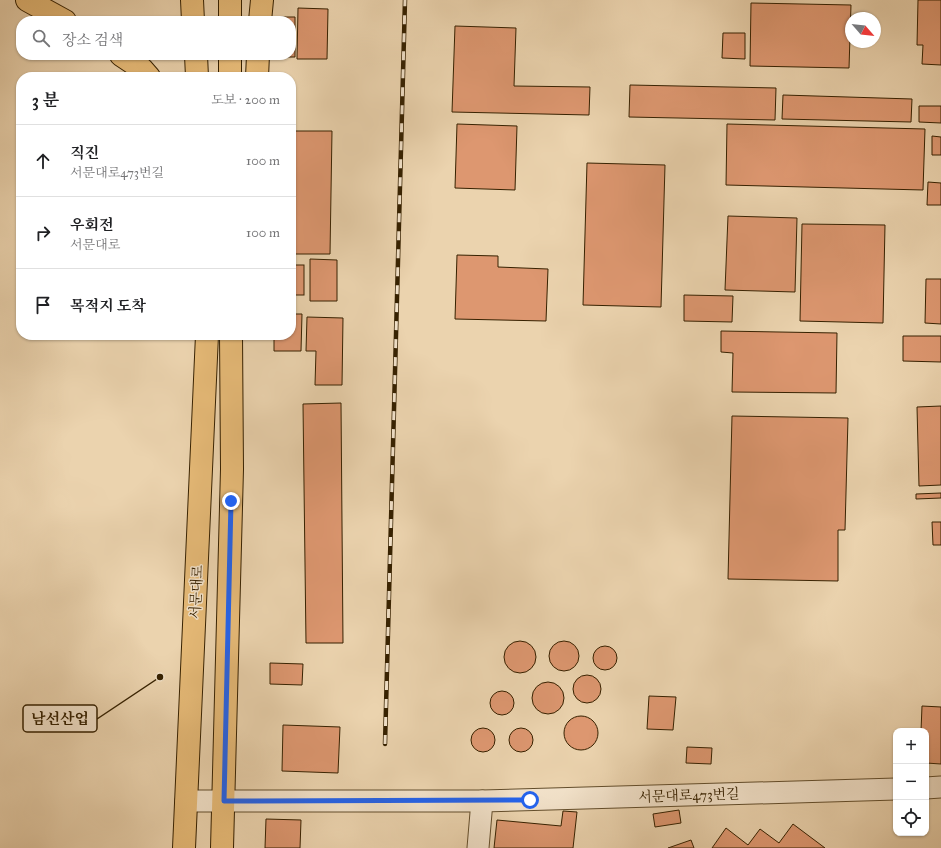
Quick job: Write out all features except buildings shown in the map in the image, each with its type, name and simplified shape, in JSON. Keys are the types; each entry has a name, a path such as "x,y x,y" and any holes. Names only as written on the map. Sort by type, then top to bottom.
{"main road":[{"path":"27,0 56,16"},
{"path":"192,0 194,16"},
{"path":"230,0 230,16"},
{"path":"260,16 262,0"},
{"path":"128,60 145,72"},
{"path":"196,60 197,72"},
{"path":"230,60 230,72"},
{"path":"257,72 258,60"},
{"name":"서문대로","path":"184,848 207,340"},
{"path":"222,848 232,469 231,340"},
{"path":"232,469 241,340"}],"street":[{"path":"929,788 941,787"},
{"name":"서문대로473번길","path":"186,801 482,801 893,789"},
{"path":"478,848 482,801"}],"railway":[{"path":"385,744 405,0"}],"place":[{"name":"남선산업","path":"160,677"}],"route":[{"path":"231,501 224,801 530,800"}]}
